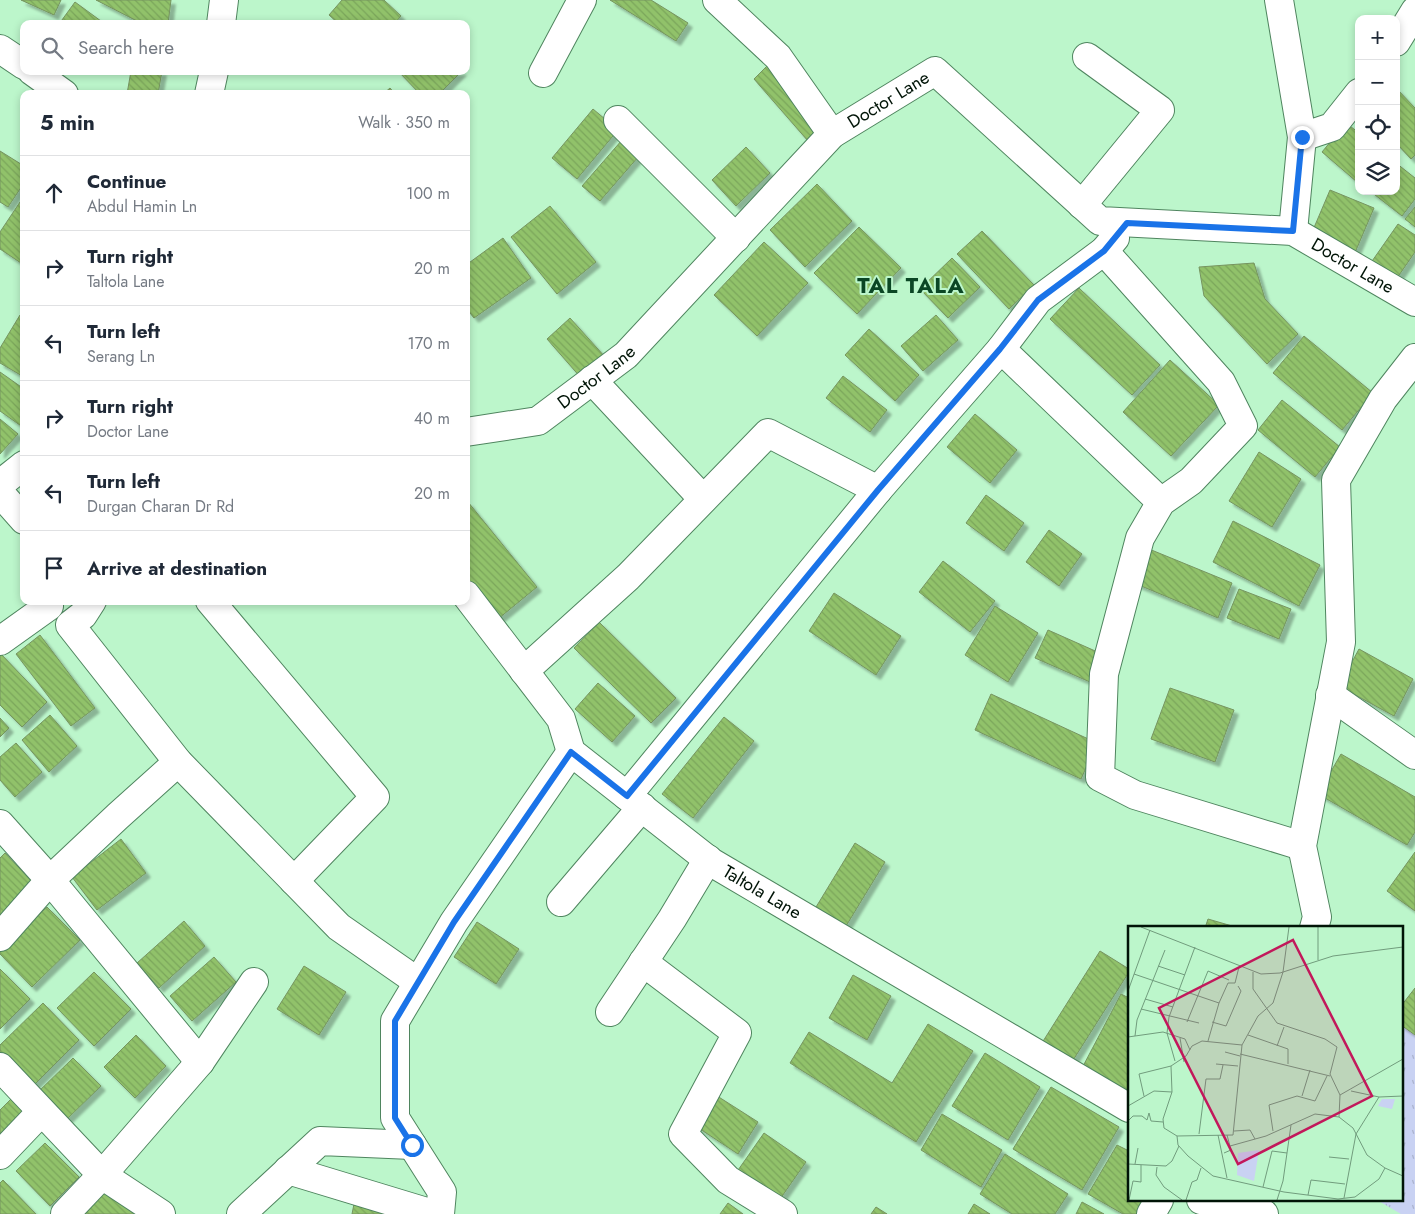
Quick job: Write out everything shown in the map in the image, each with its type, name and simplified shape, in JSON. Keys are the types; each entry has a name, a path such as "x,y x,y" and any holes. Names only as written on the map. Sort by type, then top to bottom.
{"street":[{"path":"222,20 224,0"},
{"path":"543,73 582,0"},
{"path":"717,0 778,57 832,134"},
{"path":"1279,0 1302,137 1293,231"},
{"path":"1400,35 1415,11"},
{"path":"0,49 20,62"},
{"path":"1082,205 1160,110 1087,57"},
{"name":"Doctor Lane","path":"470,431 538,420 626,355 832,134 935,71 1100,222 1293,231 1415,302"},
{"path":"38,75 58,90"},
{"path":"210,90 213,75"},
{"path":"1302,137 1332,127 1355,98"},
{"path":"618,120 736,238"},
{"path":"560,902 634,801 878,490 1000,349 1038,300 1104,251 1127,223"},
{"path":"1104,251 1221,382 1242,426 1191,481 1161,502 1140,538 1104,674 1100,777 1135,795 1302,846"},
{"path":"1000,349 1161,502"},
{"path":"1315,926 1317,917 1302,846 1341,642 1336,480 1383,399 1410,375"},
{"path":"592,380 703,499"},
{"path":"524,671 628,577 768,433 878,490"},
{"path":"0,484 20,468"},
{"path":"0,493 20,516"},
{"path":"440,1214 442,1192 395,1118 395,1021 454,922 571,752 561,719 470,600"},
{"path":"89,605 83,615 70,625 178,762 339,927 418,982"},
{"path":"213,605 374,796 294,881"},
{"path":"0,641 48,606"},
{"path":"1330,695 1415,755"},
{"name":"Taltola Lane","path":"571,752 708,860 1128,1107"},
{"path":"0,937 50,880 178,762"},
{"path":"0,824 50,880 200,1062"},
{"path":"610,1012 708,860"},
{"path":"643,962 737,1033 683,1134 728,1180 783,1214"},
{"path":"65,1214 102,1175 200,1062 254,982"},
{"path":"0,1067 102,1175 161,1214"},
{"path":"0,1155 42,1112"},
{"path":"241,1214 320,1140 412,1145"},
{"path":"288,1170 433,1214"},
{"path":"1151,1214 1157,1202"},
{"path":"1214,1202 1259,1209"}],"green space":[{"path":"1402,1025 1415,1034 1415,1214 1401,1214 1380,1202 1402,1202"}],"building":[{"path":"21,0 61,0 54,15"},
{"path":"96,0 171,0 168,20 135,20"},
{"path":"342,0 384,0 401,16 398,20 335,20 329,15"},
{"path":"610,0 651,0 688,23 676,41"},
{"path":"75,2 100,20 62,20"},
{"path":"770,63 819,131 808,141 754,79"},
{"path":"130,75 161,75 159,90 128,90"},
{"path":"402,75 458,75 443,90 416,90"},
{"path":"1400,92 1415,108 1415,155 1411,159 1400,147"},
{"path":"593,109 618,130 577,179 552,158"},
{"path":"1346,123 1355,130 1355,180 1322,152"},
{"path":"622,140 639,156 600,201 582,186"},
{"path":"746,147 770,173 736,206 712,180"},
{"path":"0,151 20,164 20,189 8,207 0,202"},
{"path":"1400,166 1415,178 1415,199 1402,216 1375,195 1400,195"},
{"path":"817,184 852,221 805,267 770,230"},
{"path":"1330,190 1374,208 1354,255 1310,237"},
{"path":"20,202 20,262 0,249 0,232"},
{"path":"550,206 596,262 557,294 511,237"},
{"path":"1415,207 1415,227 1405,219"},
{"path":"1398,224 1415,235 1415,252 1395,281 1370,264"},
{"path":"859,227 901,268 857,314 814,273"},
{"path":"982,231 1034,285 1009,309 957,254"},
{"path":"503,238 531,278 474,318 470,313 470,262"},
{"path":"764,242 808,283 757,336 714,295"},
{"path":"952,258 980,287 948,318 920,289"},
{"path":"1254,263 1265,299 1298,334 1267,364 1204,296 1199,267"},
{"path":"1079,288 1160,365 1132,395 1050,319"},
{"path":"20,315 20,375 0,363 0,348"},
{"path":"936,315 958,340 923,371 901,346"},
{"path":"570,318 606,358 582,379 547,339"},
{"path":"869,329 919,375 895,401 845,355"},
{"path":"1304,336 1373,393 1342,430 1273,373"},
{"path":"1170,360 1219,405 1171,456 1123,412"},
{"path":"0,372 20,386 20,425 0,411"},
{"path":"843,376 887,410 870,432 826,398"},
{"path":"1282,400 1340,447 1315,477 1258,430"},
{"path":"975,414 1017,450 990,483 947,447"},
{"path":"0,419 18,434 0,454"},
{"path":"1259,452 1301,479 1272,527 1229,501"},
{"path":"986,495 1024,523 1004,551 966,523"},
{"path":"470,504 537,587 498,619 470,584"},
{"path":"1233,521 1320,565 1299,606 1213,562"},
{"path":"1049,530 1082,554 1059,586 1026,562"},
{"path":"1149,549 1232,583 1218,618 1134,583"},
{"path":"943,561 995,601 970,632 919,592"},
{"path":"1239,589 1291,609 1279,639 1227,618"},
{"path":"834,593 901,636 876,675 809,631"},
{"path":"995,606 1038,633 1008,682 965,655"},
{"path":"599,622 676,698 651,723 574,648"},
{"path":"1048,630 1102,654 1090,682 1035,658"},
{"path":"40,635 95,708 71,726 16,654"},
{"path":"1359,649 1413,679 1394,716 1339,686"},
{"path":"0,653 47,702 22,727 0,705"},
{"path":"598,683 635,716 612,742 575,709"},
{"path":"1170,688 1234,710 1215,762 1151,739"},
{"path":"991,694 1097,743 1081,779 975,730"},
{"path":"50,715 77,746 49,772 22,740"},
{"path":"724,717 754,741 693,818 662,794"},
{"path":"0,718 9,728 0,737"},
{"path":"16,743 42,772 15,797 0,780 0,757"},
{"path":"1341,754 1415,797 1415,832 1407,845 1318,794"},
{"path":"121,839 146,873 97,910 72,877"},
{"path":"855,843 885,862 843,931 813,912"},
{"path":"1415,852 1415,911 1387,891"},
{"path":"5,853 34,884 0,918 0,858"},
{"path":"47,907 80,940 32,987 0,952"},
{"path":"1208,919 1232,926 1206,926"},
{"path":"184,921 205,946 159,988 137,963"},
{"path":"477,922 519,949 496,984 454,957"},
{"path":"1100,951 1128,968 1128,974 1070,1065 1040,1046"},
{"path":"214,957 236,982 192,1021 170,996"},
{"path":"304,966 346,992 319,1035 277,1009"},
{"path":"0,969 30,999 0,1029"},
{"path":"94,972 131,1009 94,1046 57,1008"},
{"path":"853,975 891,996 867,1040 829,1018"},
{"path":"1415,988 1415,1035 1402,1026 1402,1005"},
{"path":"1121,994 1128,998 1128,1094 1081,1070"},
{"path":"43,1003 79,1040 31,1088 0,1057 0,1045"},
{"path":"928,1024 973,1051 916,1142 790,1063 809,1032 892,1083"},
{"path":"136,1035 166,1066 135,1098 104,1067"},
{"path":"985,1053 1040,1087 1008,1140 952,1106"},
{"path":"73,1058 101,1086 63,1123 36,1094"},
{"path":"1051,1087 1119,1127 1082,1190 1013,1149"},
{"path":"714,1094 758,1122 738,1154 694,1125"},
{"path":"11,1099 27,1116 0,1143 0,1110"},
{"path":"942,1114 1002,1150 981,1187 921,1150"},
{"path":"764,1133 806,1162 778,1202 736,1173"},
{"path":"45,1143 79,1177 50,1206 16,1171"},
{"path":"1117,1145 1128,1150 1128,1202 1149,1202 1142,1214 1123,1214 1088,1194"},
{"path":"1005,1154 1068,1194 1055,1214 1012,1214 980,1194"},
{"path":"3,1180 36,1214 0,1214 0,1183"},
{"path":"104,1186 135,1214 78,1214"},
{"path":"1082,1202 1104,1214 1076,1214"},
{"path":"728,1203 743,1214 720,1214"},
{"path":"354,1204 417,1214 352,1214"},
{"path":"974,1204 990,1214 968,1214"},
{"path":"876,1207 887,1214 871,1214"}],"district":[{"name":"TAL TALA","path":"911,285"}],"route":[{"path":"412,1145 395,1118 395,1021 454,922 571,752 627,796 878,490 1000,349 1038,300 1104,251 1127,223 1293,231 1302,137"}]}
